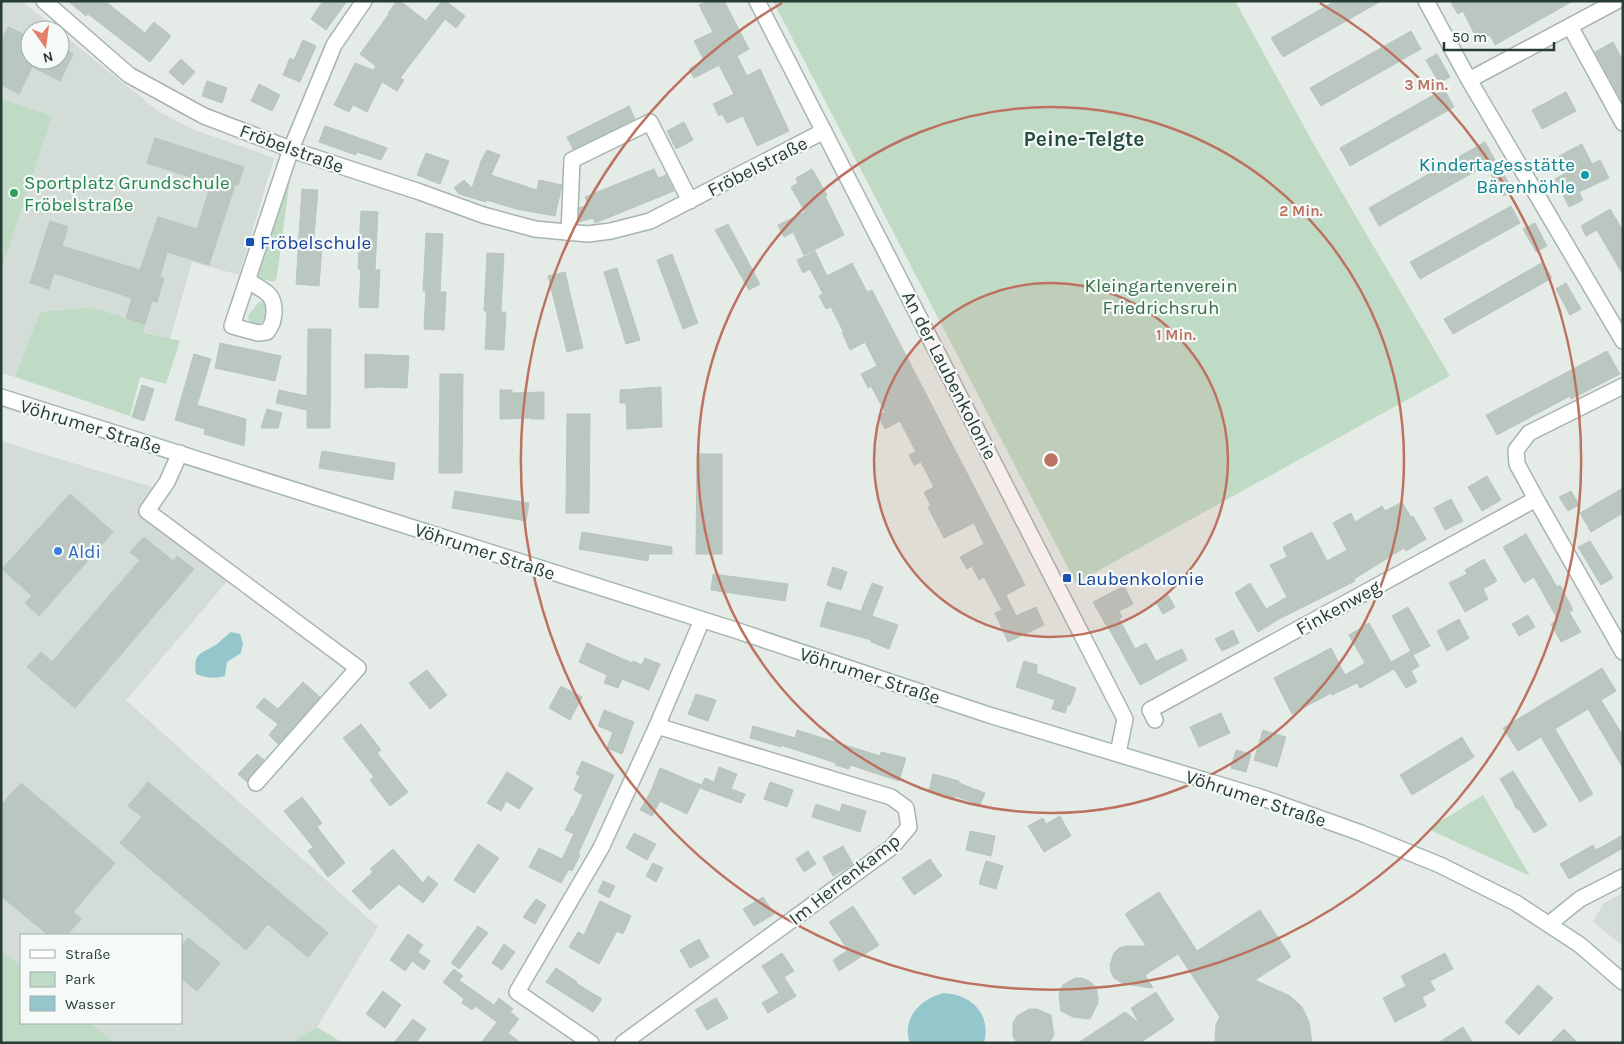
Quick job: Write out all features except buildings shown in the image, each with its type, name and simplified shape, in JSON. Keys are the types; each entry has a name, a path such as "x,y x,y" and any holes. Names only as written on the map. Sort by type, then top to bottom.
{"street":[{"name":"Fröbelstraße","path":"44,1 129,75 204,116 291,149 508,223 535,229 569,233 611,232 650,221 824,131"},
{"path":"248,281 291,149 334,45 364,1"},
{"name":"An der Laubenkolonie","path":"757,1 1125,719 1118,753"},
{"path":"1426,1 1469,80 1623,341"},
{"path":"1469,80 1617,1"},
{"path":"1570,26 1623,123"},
{"name":"Fröbelstraße","path":"569,233 572,160 650,122 690,201"},
{"path":"1623,386 1529,433 1516,450 1518,464 1536,499 1623,652"},
{"name":"Vöhrumer Straße","path":"1,397 702,620 990,715 1260,797 1361,833 1440,865 1516,903 1580,945 1623,982"},
{"name":"Vöhrumer Straße","path":"180,453 167,482 147,511 358,668 256,784"},
{"name":"Finkenweg","path":"1155,720 1150,710 1536,499"},
{"path":"591,1043 517,992 601,848 657,726 702,620"},
{"name":"Im Herrenkamp","path":"623,1043 892,847 909,827 906,808 891,797 657,726"},
{"path":"1549,924 1580,899 1623,876"}],"shaded area":[{"path":"1,1 22,1 46,20 20,20 20,70 70,70 70,40 158,111 192,129 274,159 239,275 192,262 170,339 143,331 144,324 91,307 40,312 15,377 1,373"},
{"path":"1,441 155,488 141,510 230,578 126,700 378,927 317,1027 291,1043 115,1043 92,1024 182,1024 182,934 20,934 20,965 1,950"},
{"path":"1623,893 1623,946 1593,922 1603,904"}],"green space":[{"name":"Kleingartenverein Friedrichsruh","path":"773,1 1235,1 1317,150 1450,376 1076,583"},
{"name":"Sportplatz Grundschule Fröbelstraße","path":"1,99 52,116 1,271"},
{"path":"290,179 277,276 273,282 259,278 258,275"},
{"path":"264,301 267,307 265,318 258,325 254,325 250,322 248,316 259,302"},
{"path":"91,307 145,324 143,332 180,341 166,384 140,377 130,416 15,377 40,312"},
{"path":"1483,795 1530,876 1428,829"},
{"path":"1,950 20,965 20,1024 92,1024 115,1043 1,1043"},
{"path":"317,1027 343,1043 291,1043"}],"water":[{"path":"231,632 240,634 243,643 241,653 227,662 225,676 210,678 196,674 195,667 199,655 216,645"},
{"path":"943,993 962,997 977,1007 985,1023 984,1043 910,1043 908,1025 915,1011 927,1000"}],"place":[{"name":"Kindertagesstätte Bärenhöhle","path":"1585,175"},
{"name":"Sportplatz Grundschule Fröbelstraße","path":"14,193"},
{"name":"Fröbelschule","path":"250,242"},
{"name":"Aldi","path":"58,551"},
{"name":"Laubenkolonie","path":"1067,578"}],"district":[{"name":"Peine-Telgte","path":"1084,139"}]}
